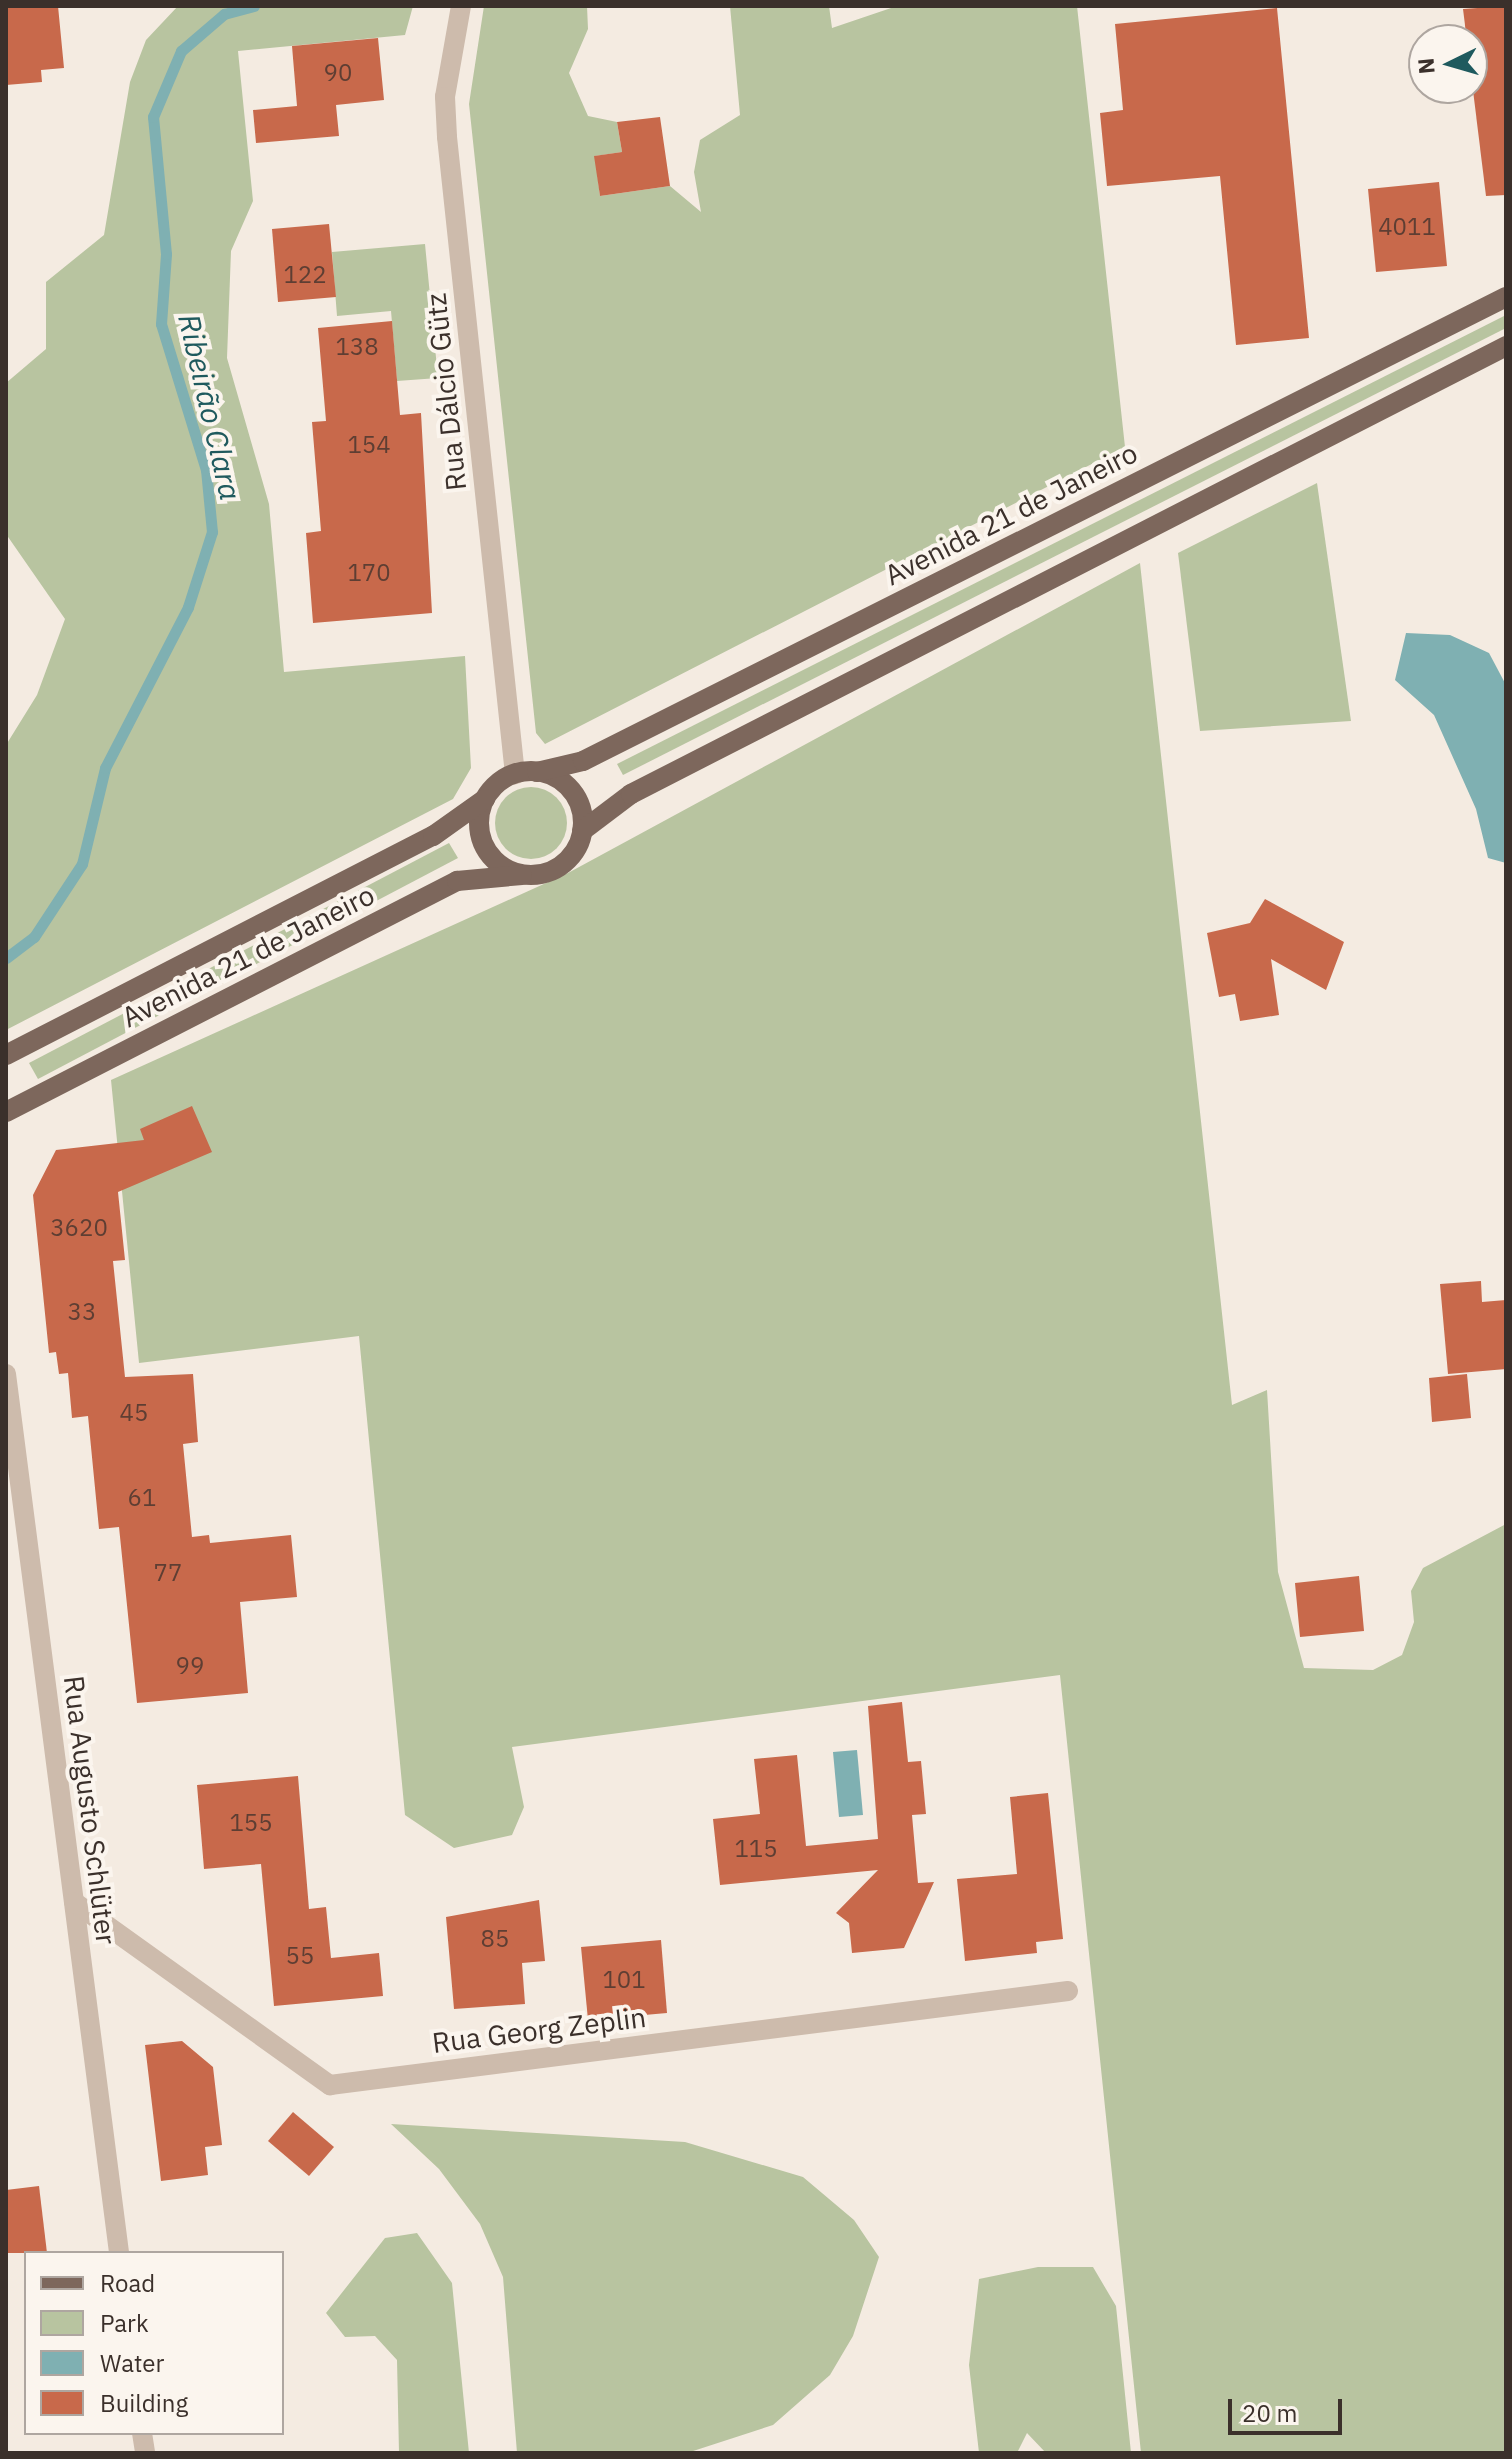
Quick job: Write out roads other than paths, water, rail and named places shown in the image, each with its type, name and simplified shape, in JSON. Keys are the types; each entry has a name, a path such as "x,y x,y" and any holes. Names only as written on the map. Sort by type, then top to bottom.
{"main road":[{"name":"Avenida 21 de Janeiro","path":"537,772 583,761 1506,297"},
{"path":"582,831 577,798 537,772 515,774 485,799 484,846 522,875 555,870 582,831 631,794 1506,346"},
{"name":"Avenida 21 de Janeiro","path":"6,1055 433,836 485,799"},
{"name":"Avenida 21 de Janeiro","path":"6,1112 457,881 522,875"}],"street":[{"name":"Rua Dálcio Gütz","path":"461,6 445,97 447,137 515,774"},
{"name":"Rua Augusto Schlüter","path":"6,1374 119,2251"},
{"name":"Rua Georg Zeplin","path":"74,1902 330,2085 1068,1991"}],"water":[{"path":"1406,633 1450,635 1489,653 1506,685 1506,863 1488,858 1476,809 1434,715 1395,680"},
{"path":"857,1750 863,1815 839,1817 833,1752"}],"waterway":[{"name":"Ribeirão Clara","path":"6,958 34,937 82,864 105,768 188,607 212,532 206,470 161,324 166,254 153,117 181,51 224,14 254,6"}]}
